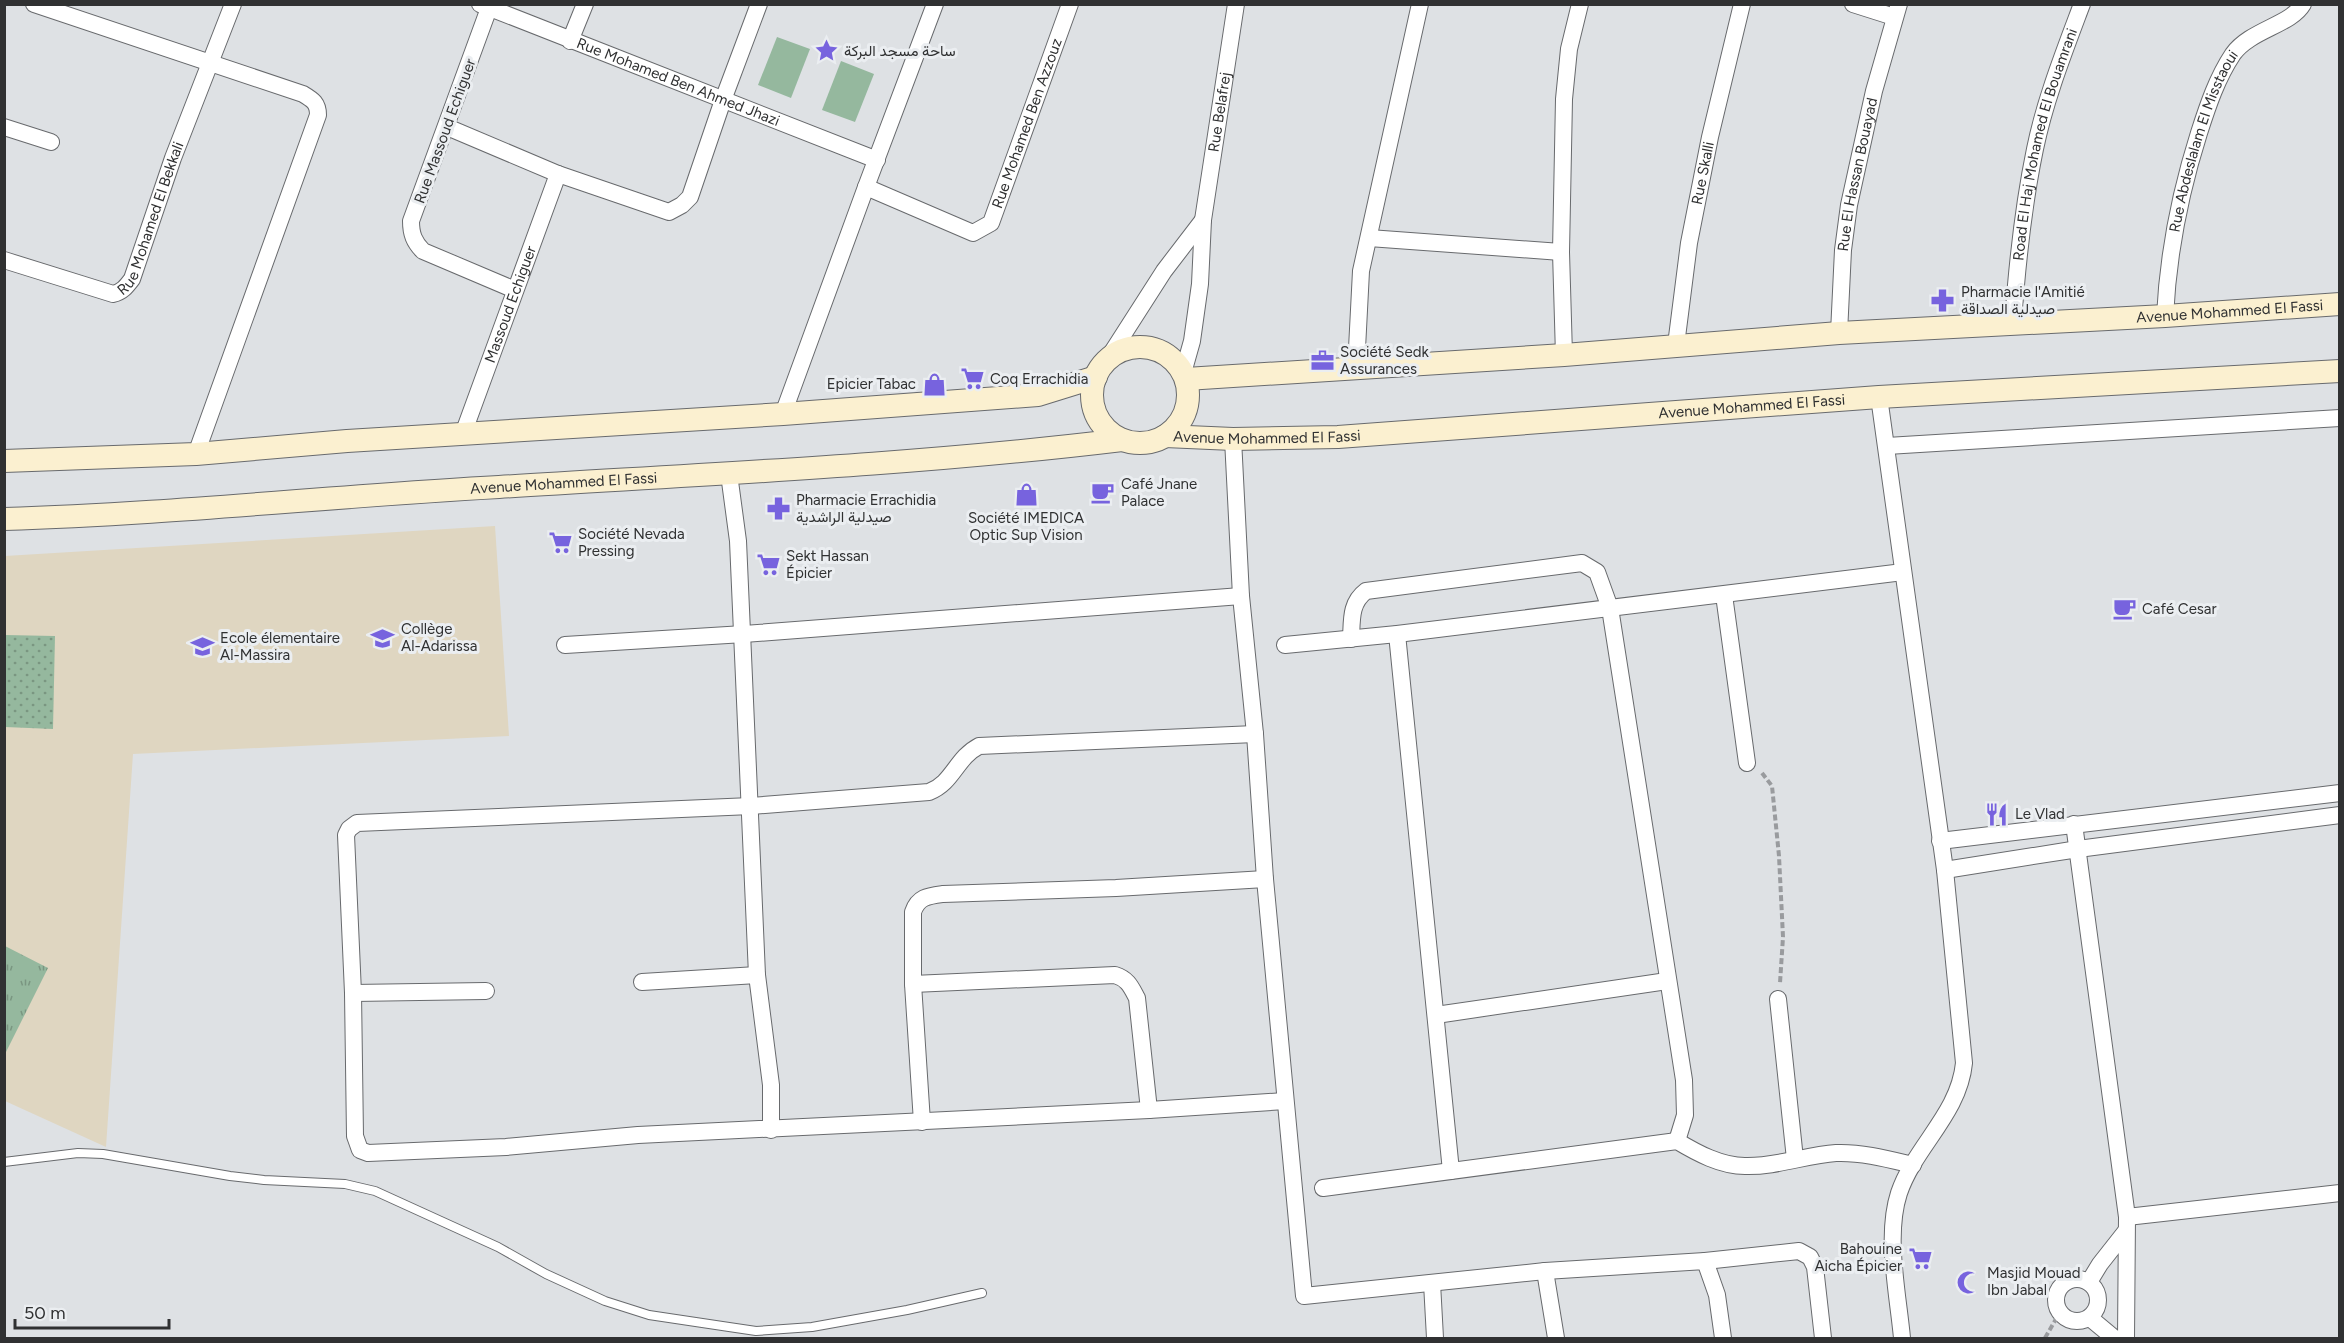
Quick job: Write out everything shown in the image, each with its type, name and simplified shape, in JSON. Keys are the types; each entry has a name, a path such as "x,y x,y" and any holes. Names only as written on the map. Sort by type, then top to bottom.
{"main road":[{"name":"Avenue Mohammed El Fassi","path":"4,519 729,474 1043,449 1122,440 1136,443 1152,442 1165,436 1178,425 1186,411 1188,395 1185,376 1356,368 1564,355 1839,333 2165,316 2340,304"},
{"path":"4,461 196,454 1038,395 1100,370 1117,353 1132,348 1147,348 1162,352 1174,361 1185,376"},
{"path":"1100,370 1092,396 1096,414 1106,429 1122,440"},
{"name":"Avenue Mohammed El Fassi","path":"1165,436 1233,440 1350,436 1879,397 2340,371"}],"street":[{"path":"34,4 303,94 314,101 318,107 318,115 196,454"},
{"name":"Rue Mohamed El Bekkali","path":"4,260 113,294 127,287 132,279 209,63 233,4"},
{"path":"570,41 585,4"},
{"path":"447,127 558,174 669,212 682,205 690,197 759,4"},
{"path":"783,414 935,4"},
{"name":"Rue Mohamed Ben Azzouz","path":"866,187 973,233 991,223 996,215 1070,4"},
{"name":"Rue Belafrej","path":"1185,376 1200,284 1203,220 1236,4"},
{"path":"1356,368 1361,271 1420,4"},
{"path":"1564,355 1561,252 1564,99 1569,49 1581,4"},
{"name":"Rue Skalli","path":"1676,345 1689,243 1710,137 1742,4"},
{"name":"Rue El Hassan Bouayad","path":"1839,333 1843,250 1849,205 1874,91 1897,11 1853,4"},
{"name":"Road El Haj Mohamed El Bouamrani","path":"2013,323 2020,248 2035,148 2045,110 2082,4"},
{"name":"Rue Abdeslalam El Misstaoui","path":"2165,316 2169,265 2177,216 2194,149 2216,85 2242,43 2287,18 2303,4"},
{"name":"Rue Mohamed Ben Ahmed Jhazi","path":"485,6 877,160"},
{"name":"Rue Massoud Echiguer","path":"485,6 447,127 411,221 411,233 423,251 515,290"},
{"path":"4,127 51,142"},
{"name":"Massoud Echiguer","path":"463,434 558,174"},
{"name":"Rue Belafrej","path":"1100,370 1164,271 1203,220"},
{"path":"1369,238 1561,252"},
{"path":"1879,397 1945,870 1964,1063 1962,1079 1956,1096 1913,1165 1900,1192 1894,1216 1894,1252 1902,1338"},
{"path":"1887,446 2340,418"},
{"path":"1233,440 1241,596 1304,1296 1545,1271 1705,1261 1799,1251 1810,1257 1815,1267 1822,1338"},
{"path":"729,474 738,542 744,634 757,975 771,1085 771,1130"},
{"path":"1351,639 1353,605 1366,591 1582,562 1597,572 1610,608 1684,1080 1685,1115 1677,1141"},
{"path":"1285,645 1397,634 1903,572"},
{"path":"1724,595 1747,763"},
{"path":"565,645 744,634 1241,596"},
{"path":"1397,634 1451,1171"},
{"path":"1255,734 979,746 963,759 940,787 928,792 751,806 357,823 346,835 353,993 354,1136 360,1150 368,1153 506,1147 638,1135 771,1130 1285,1101"},
{"path":"1940,841 2340,793"},
{"path":"1945,870 2078,849 2340,815"},
{"path":"2074,824 2127,1224 2126,1338"},
{"path":"922,1122 913,984 912,912 916,903 927,896 1265,879"},
{"path":"642,982 757,975"},
{"path":"913,984 1115,975 1122,978 1129,982 1137,998 1149,1110"},
{"path":"1436,1015 1667,981"},
{"path":"353,993 486,991"},
{"path":"1778,999 1795,1159"},
{"path":"1323,1188 1677,1141 1719,1161 1744,1166 1839,1153 1913,1165"},
{"path":"2089,1282 2127,1224 2340,1193"},
{"path":"1705,1261 1716,1295 1723,1338"},
{"path":"1545,1271 1556,1338"},
{"path":"2090,1318 2098,1304 2095,1288 2089,1282 2073,1279 2059,1289 2056,1296 2060,1312 2073,1321 2090,1318 2114,1338"},
{"path":"1432,1283 1435,1338"}],"lane":[{"path":"4,1162 78,1153 103,1154 230,1176 355,1187 375,1191 498,1247 546,1274 605,1301 649,1314 729,1328 756,1331 812,1326 907,1310 982,1293"}],"path":[{"path":"1747,763 1765,775 1772,786 1779,856 1783,937 1778,999"},
{"path":"2045,1338 2060,1312"}],"shaded area":[{"path":"495,526 509,736 133,754 106,1147 5,1101 5,556"}],"green space":[{"path":"777,37 810,49 791,98 758,85"},
{"path":"841,61 874,74 855,122 822,110"},
{"path":"5,635 55,636 53,729 5,727"},
{"path":"5,946 48,968 5,1054"}],"place":[{"name":"ساحة مسجد البركة","path":"826,51"},
{"name":"Pharmacie l'Amitié صيدلية الصداقة","path":"1943,301"},
{"name":"Société Sedk Assurances","path":"1322,361"},
{"name":"Coq Errachidia","path":"972,379"},
{"name":"Epicier Tabac","path":"934,384"},
{"name":"Café Jnane Palace","path":"1103,493"},
{"name":"Société IMEDICA Optic Sup Vision","path":"1026,494"},
{"name":"Pharmacie Errachidia صيدلية الراشدية","path":"778,509"},
{"name":"Société Nevada Pressing","path":"560,543"},
{"name":"Sekt Hassan Épicier","path":"768,565"},
{"name":"Café Cesar","path":"2124,609"},
{"name":"Collège Al-Adarissa","path":"383,638"},
{"name":"Ecole élementaire Al-Massira","path":"202,647"},
{"name":"Le Vlad","path":"1997,814"},
{"name":"Bahouine Aicha Épicier","path":"1920,1258"},
{"name":"Masjid Mouad Ibn Jabal","path":"1969,1282"}]}
